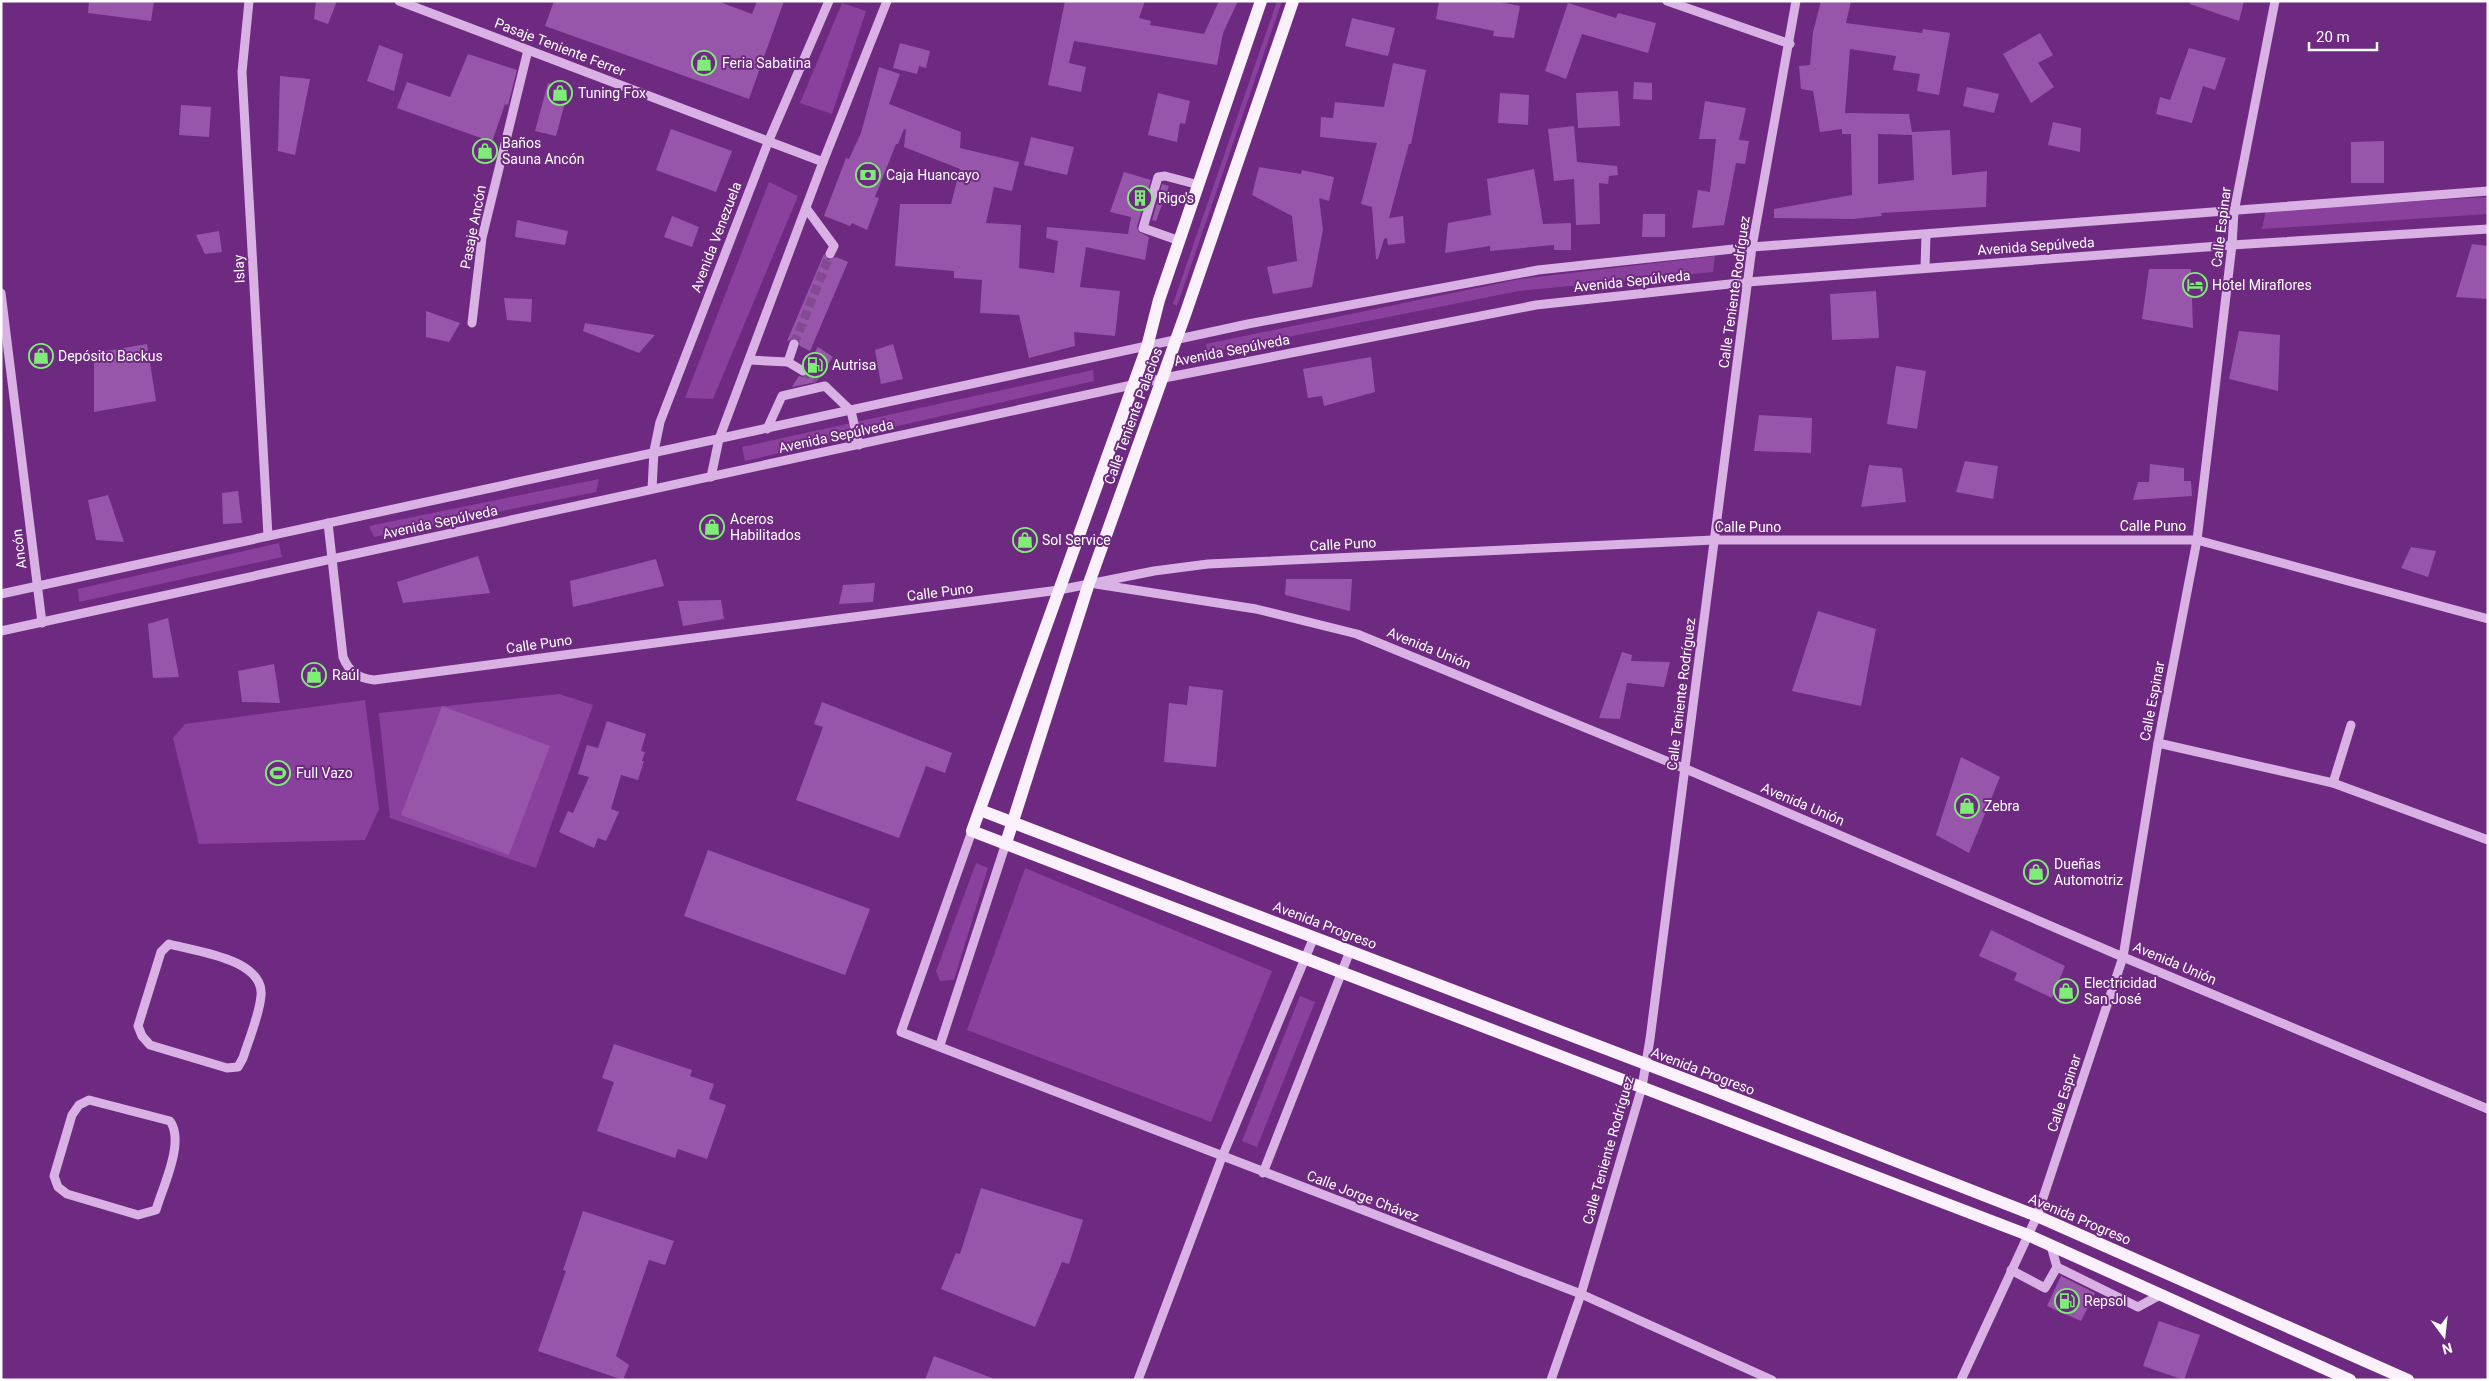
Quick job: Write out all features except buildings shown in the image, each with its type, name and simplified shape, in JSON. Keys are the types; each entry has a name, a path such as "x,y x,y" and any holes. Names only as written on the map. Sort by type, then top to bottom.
{"main road":[{"name":"Calle Teniente Palacios","path":"972,831 1147,347 1159,300 1261,1"},
{"name":"Calle Teniente Palacios","path":"1006,843 1089,583 1164,378 1293,1"},
{"name":"Avenida Progreso","path":"980,810 2038,1216 2408,1380"},
{"path":"972,831 2028,1235 2350,1380"}],"street":[{"name":"Islay","path":"249,1 242,72 268,536"},
{"name":"Pasaje Teniente Ferrer","path":"399,1 823,162"},
{"name":"Avenida Venezuela","path":"652,489 654,451 660,422 768,140 829,1"},
{"path":"712,477 719,439 823,162 887,1"},
{"path":"1667,1 1790,44"},
{"name":"Calle Teniente Rodríguez","path":"1551,1380 1581,1294 1642,1087 1686,769 1713,540 1752,248 1790,44 1796,1"},
{"name":"Calle Espinar","path":"1960,1380 2038,1216 2123,957 2158,743 2197,540 2232,245 2234,212 2275,1"},
{"name":"Pasaje Ancón","path":"472,323 482,238 528,50"},
{"path":"1180,241 1143,228 1158,176 1166,176 1199,186"},
{"name":"Avenida Sepúlveda","path":"1,594 654,451 767,429 1176,340 1538,270 1752,248 2488,191"},
{"path":"806,208 834,246 830,254"},
{"name":"Avenida Sepúlveda","path":"1,631 652,489 859,446 1164,378 1536,306 1748,282 2232,245 2488,229"},
{"path":"1924,268 1926,235"},
{"name":"Ancón","path":"1,293 42,623"},
{"path":"788,362 794,344"},
{"path":"750,360 788,362 802,371"},
{"path":"817,380 826,386 851,411 859,446"},
{"path":"767,429 782,396 826,386"},
{"name":"Calle Puno","path":"328,522 343,657 347,666 354,674 374,680 1059,590 1089,583 1208,564 1713,540 2197,540 2488,619"},
{"name":"Avenida Unión","path":"1089,583 1256,609 1357,634 1686,769 2123,957 2488,1109"},
{"path":"2334,783 2352,724"},
{"path":"2158,743 2334,783 2488,840"},
{"name":"Calle Jorge Chávez","path":"972,831 901,1032 1581,1294 1772,1380"},
{"path":"940,1046 1006,843"},
{"path":"1138,1380 1222,1157 1314,937"},
{"path":"169,944 239,962 250,970 258,980 262,995 243,1058 238,1067 227,1068 150,1045 142,1036 138,1026 161,952 169,944"},
{"path":"1263,1173 1350,951"},
{"path":"89,1100 170,1121 176,1129 176,1144 156,1210 138,1215 67,1194 58,1187 54,1176 72,1115 79,1105 89,1100"},
{"path":"2011,1270 2045,1288 2056,1267 2051,1246"},
{"path":"2056,1267 2138,1308 2160,1295"}],"shaded area":[{"path":"1277,1 1282,1 1177,306 1173,304"},
{"path":"842,3 866,11 832,114 800,103"},
{"path":"769,182 798,196 713,399 685,398"},
{"path":"2488,197 2488,214 2262,229 2266,210"},
{"path":"1715,256 1713,272 1519,291 1207,353 1206,344 1520,279"},
{"path":"1093,370 1094,381 745,461 742,447"},
{"path":"599,479 596,492 374,537 369,526"},
{"path":"279,543 282,557 79,602 78,589"},
{"path":"559,694 593,705 536,868 390,818 379,713"},
{"name":"Full Vazo","path":"365,700 379,809 365,840 199,844 173,738 185,724"},
{"path":"976,863 988,868 954,980 940,981 936,971"},
{"path":"1025,868 1272,971 1211,1122 967,1030"},
{"path":"1300,996 1315,1002 1257,1147 1242,1141"}],"tunnel":[{"path":"794,344 830,254"},
{"path":"803,371 817,380"}],"place":[{"name":"Feria Sabatina","path":"704,63"},
{"name":"Tuning Fox","path":"560,93"},
{"name":"Baños Sauna Ancón","path":"485,151"},
{"name":"Caja Huancayo","path":"868,175"},
{"name":"Rigo's","path":"1140,198"},
{"name":"Hotel Miraflores","path":"2195,285"},
{"name":"Depósito Backus","path":"41,356"},
{"name":"Autrisa","path":"815,365"},
{"name":"Aceros Habilitados","path":"712,527"},
{"name":"Sol Service","path":"1025,540"},
{"name":"Raúl","path":"314,675"},
{"name":"Full Vazo","path":"278,773"},
{"name":"Zebra","path":"1967,806"},
{"name":"Dueñas Automotriz","path":"2036,872"},
{"name":"Electricidad San José","path":"2066,991"},
{"name":"Repsol","path":"2067,1301"}]}
